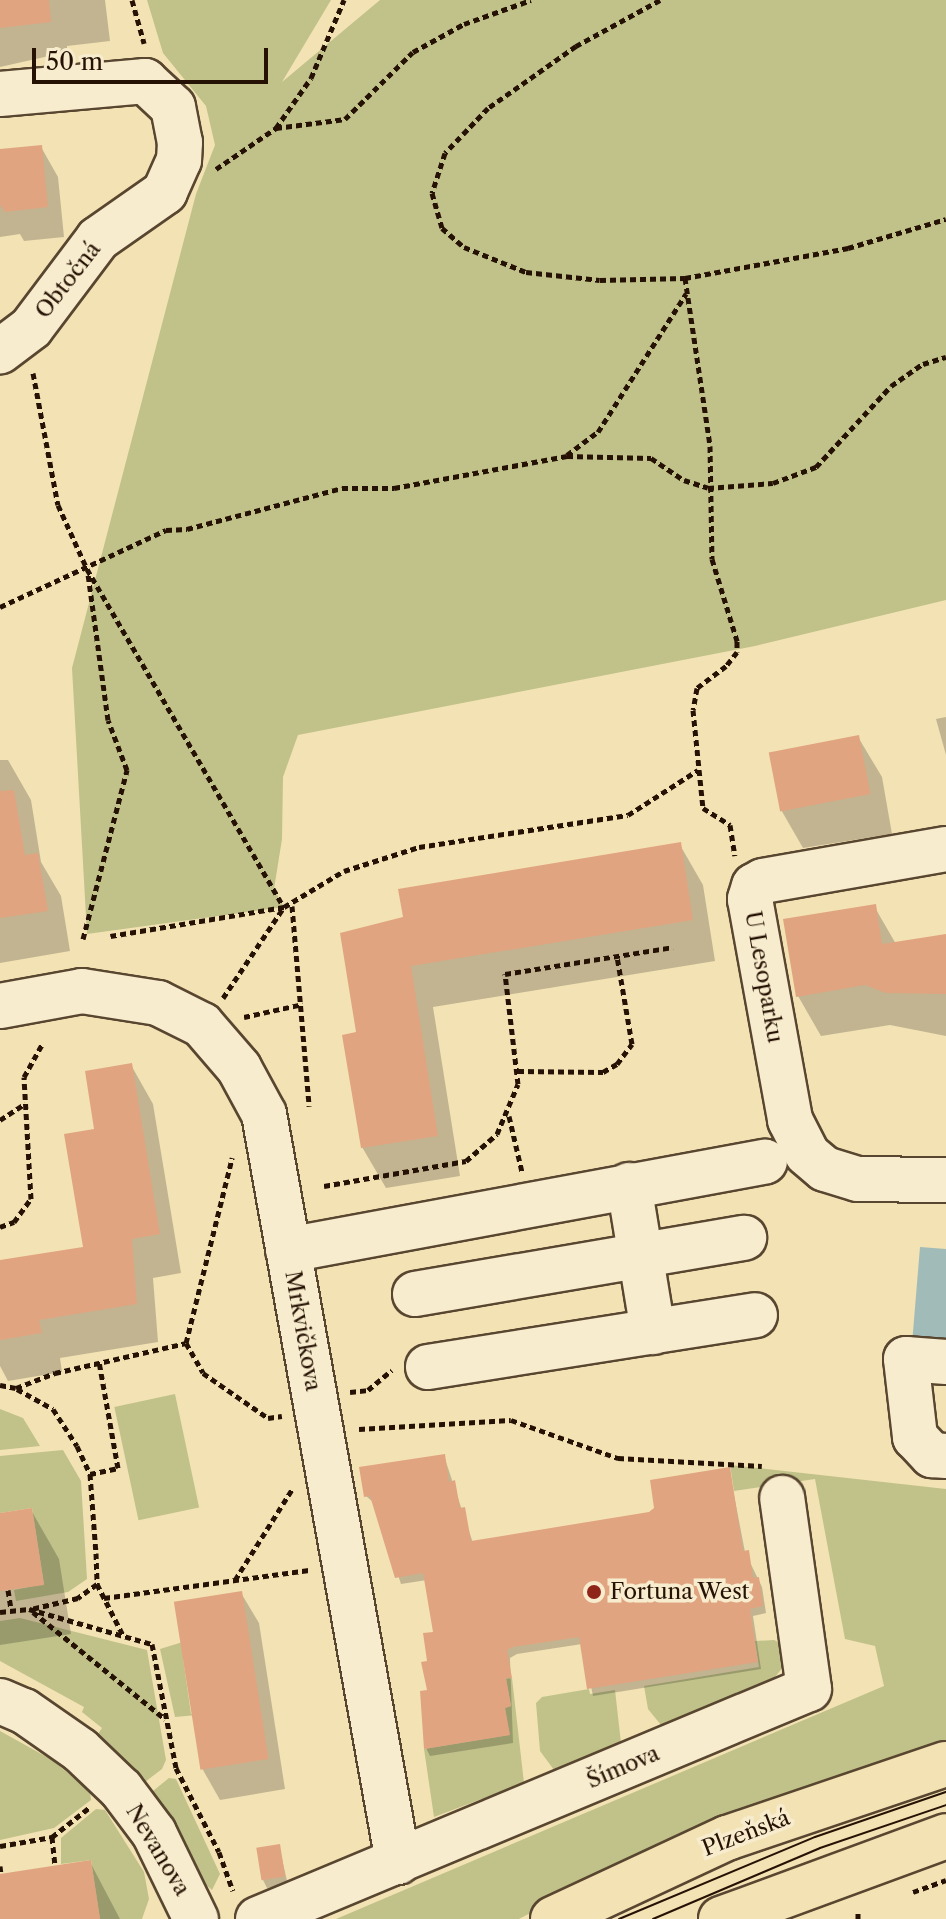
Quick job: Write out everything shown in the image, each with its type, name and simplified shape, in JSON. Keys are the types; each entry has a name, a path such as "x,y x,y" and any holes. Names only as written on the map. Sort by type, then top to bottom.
{"main road":[{"name":"Plzeňská","path":"553,1919 727,1838 946,1764"},
{"path":"721,1919 944,1841"}],"street":[{"path":"0,94 145,81 165,95 178,124 176,169"},
{"name":"Obtočná","path":"15,340 88,250 165,192 176,169"},
{"name":"U Lesoparku","path":"946,849 763,881 750,892 795,1135 816,1163 858,1179 946,1180"},
{"name":"Mrkvičkova","path":"0,1006 82,991 158,1003 222,1021 239,1068 264,1114 288,1250 332,1419 398,1862"},
{"path":"288,1250 765,1162"},
{"path":"629,1185 653,1332"},
{"path":"415,1294 744,1238"},
{"path":"413,1368 755,1315"},
{"path":"946,1362 906,1359 915,1437 932,1455 946,1456"},
{"name":"Šímova","path":"246,1905 398,1862 809,1689 778,1482"},
{"name":"Nevanova","path":"0,1701 24,1711 80,1750 121,1789 154,1833 196,1919"}],"path":[{"path":"176,169 209,174 276,128 311,78 344,0"},
{"path":"276,128 345,119 413,52 464,24 531,0"},
{"path":"660,0 576,46 488,108 445,153 432,193 442,228 464,247 526,272 600,280 685,278 848,248 946,219"},
{"path":"685,278 710,446 708,488 712,559 737,652 694,695 698,770 703,808 730,825 735,862"},
{"path":"567,456 598,432 687,293"},
{"path":"15,340 35,385 58,505 87,569 284,907"},
{"path":"0,607 166,530 187,529 294,497 342,488 394,488 567,456 651,458 684,480 708,488 773,483 816,467 891,386 923,364 946,357"},
{"path":"83,939 127,770 108,720 87,569"},
{"path":"110,936 292,906 344,871 419,847 628,815 698,770"},
{"path":"292,906 303,1004 309,1106"},
{"path":"222,1021 284,907"},
{"path":"523,1175 509,1115 518,1071 505,974 673,947"},
{"path":"518,1071 603,1072 617,1064 632,1044 617,956"},
{"path":"222,1021 303,1004"},
{"path":"0,1227 14,1222 31,1199 24,1077 42,1044"},
{"path":"0,1120 25,1104"},
{"path":"324,1186 466,1161 509,1115"},
{"path":"235,1151 223,1183 186,1343 203,1373 268,1418 511,1420 618,1458 778,1482"},
{"path":"16,1388 99,1361 186,1343"},
{"path":"90,1474 118,1468 99,1361"},
{"path":"235,1580 332,1419 386,1371 413,1368"},
{"path":"0,1385 16,1388 53,1409 90,1474 97,1584 124,1636"},
{"path":"104,1598 266,1575"},
{"path":"0,1612 78,1598 97,1584"},
{"path":"8,1590 11,1610"},
{"path":"29,1609 152,1644 176,1768 246,1905"},
{"path":"29,1609 165,1719"},
{"path":"0,1846 52,1837 93,1804"},
{"path":"52,1837 55,1865"},
{"path":"0,1866 1,1874"}],"green space":[{"path":"147,0 331,0 282,82 380,0 946,0 946,600 755,646 298,735 283,777 282,839 274,889 284,907 87,934 72,668 196,194 215,145 206,106 163,53"},
{"path":"175,1394 199,1507 138,1520 114,1407"},
{"path":"0,1409 23,1418 40,1446 0,1450"},
{"path":"63,1450 81,1481 87,1579 68,1592 16,1601 14,1590 44,1584 32,1508 0,1513 0,1456"},
{"path":"730,1465 946,1489 946,1745 623,1864 519,1919 336,1919 884,1686 875,1646 845,1639 815,1479 734,1491"},
{"path":"20,1618 147,1650 166,1760 162,1769 141,1785 95,1738 102,1728 82,1712 84,1707 0,1661 0,1621"},
{"path":"774,1640 784,1645 787,1662 775,1677 661,1725 648,1709 644,1686 759,1667 755,1641"},
{"path":"186,1641 183,1658 191,1714 197,1715 175,1717 160,1649"},
{"path":"512,1678 524,1783 434,1817 424,1749 509,1735 505,1708 511,1706 506,1679"},
{"path":"589,1689 590,1694 615,1690 621,1743 554,1770 540,1751 536,1703 542,1697"},
{"path":"0,1731 54,1761 90,1792 91,1800 54,1828 0,1840"},
{"path":"169,1778 176,1779 220,1874 212,1890 198,1878 148,1795"},
{"path":"96,1809 105,1810 144,1872 149,1899 142,1919 100,1919 91,1860 61,1864 61,1838"}],"water":[{"path":"920,1247 946,1249 946,1347 912,1344"}],"building":[{"path":"0,0 49,0 51,22 0,28"},
{"path":"42,145 48,207 5,212 0,205 0,149"},
{"path":"859,735 870,794 780,811 769,753"},
{"path":"14,790 25,855 38,853 48,911 0,918 0,791"},
{"path":"681,842 693,920 411,966 438,1136 361,1148 342,1035 356,1032 340,933 403,917 398,889"},
{"path":"876,904 882,944 946,934 946,994 886,993 865,985 796,997 783,919"},
{"path":"132,1063 160,1234 132,1239 137,1304 39,1320 42,1333 0,1340 0,1260 83,1247 64,1134 94,1129 85,1071"},
{"name":"Fortuna West","path":"445,1454 449,1482 455,1480 460,1508 465,1507 471,1541 649,1512 654,1508 650,1480 730,1467 743,1551 749,1550 753,1578 759,1577 763,1606 750,1609 758,1662 587,1689 579,1637 513,1647 507,1650 512,1678 506,1678 511,1706 505,1708 510,1735 424,1749 420,1691 427,1690 421,1662 427,1661 423,1633 433,1632 423,1573 395,1578 370,1496 364,1497 359,1467"},
{"path":"32,1508 44,1585 0,1591 0,1513"},
{"path":"242,1591 269,1759 200,1770 174,1602"},
{"path":"280,1844 285,1877 261,1880 256,1848"},
{"path":"91,1860 100,1919 0,1919 0,1874"}],"tram line":[{"path":"619,1919 815,1837 946,1792"},
{"path":"653,1919 820,1848 946,1805"}],"place":[{"name":"Fortuna West","path":"594,1592"}]}
